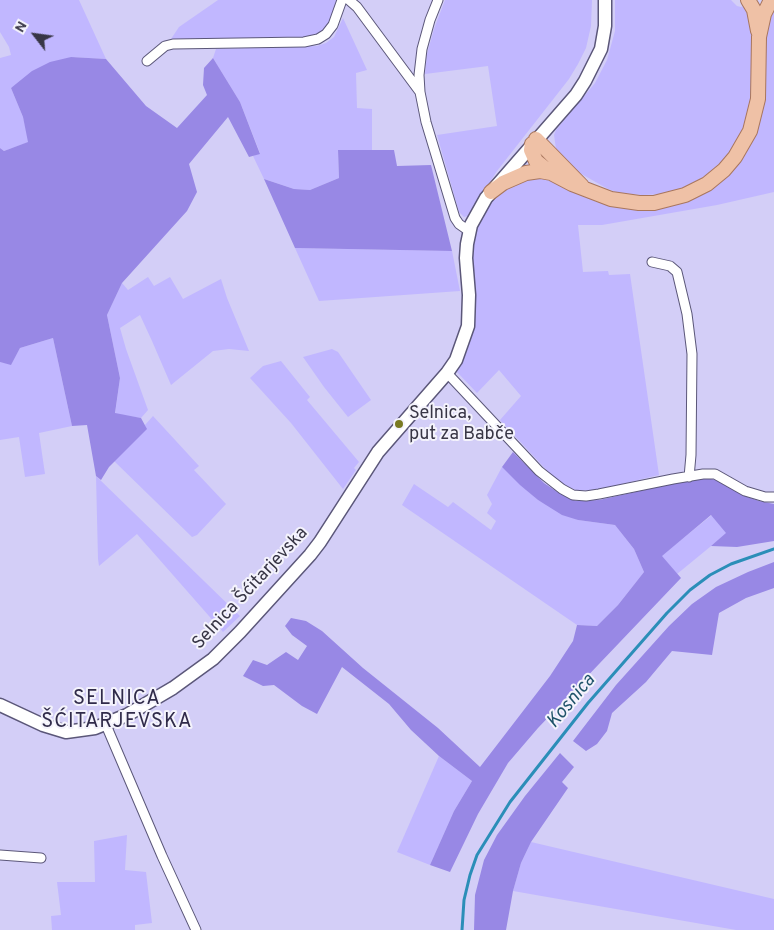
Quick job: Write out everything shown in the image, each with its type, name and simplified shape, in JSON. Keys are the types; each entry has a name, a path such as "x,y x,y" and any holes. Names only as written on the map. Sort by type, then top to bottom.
{"main road":[{"path":"748,0 754,10 759,37"},
{"path":"491,192 509,180 526,173 540,171 551,173 610,199 639,204 654,203 685,195 717,176 735,157 746,139 753,121 758,99 759,37 764,14 771,0"},
{"path":"551,173 536,161 531,150 534,142 584,188"}],"street":[{"path":"147,61 165,46 173,44 304,42 318,39 326,34 333,25 342,0"},
{"path":"349,0 357,7 420,92"},
{"path":"438,0 422,49 419,75 420,92 426,122 455,218 459,224 469,231"},
{"name":"Selnica Šćitarjevska","path":"0,706 42,725 66,732 106,725 127,715 192,675 213,658 240,632 310,555 378,452 447,373 456,360 468,326 469,302 466,258 469,231 480,208 491,192 576,95 585,82 601,50 605,26 605,0"},
{"path":"652,262 670,266 677,272 686,314 692,354 689,477"},
{"path":"447,373 539,471 562,489 573,494 599,494 715,474 745,491 765,497 774,497"},
{"path":"106,725 158,848 196,930"},
{"path":"0,855 42,858"}],"shaded area":[{"path":"0,0 79,0 106,59 71,57 11,88 23,117 29,142 4,151 0,148 0,58 11,55 9,47 0,32"},
{"path":"218,0 336,0 333,16 329,24 319,34 312,37 171,39 179,27"},
{"path":"445,0 592,0 591,26 586,48 578,64 569,79 497,171 468,216 464,217 459,212 437,135 497,126 488,66 425,74 427,54"},
{"path":"615,0 731,0 737,6 746,5 754,30 752,97 744,128 736,145 725,159 705,176 677,191 664,194 642,195 619,193 578,172 556,149 554,135 556,130 595,83 607,60 615,31"},
{"path":"774,7 774,192 717,205 602,225 578,225 583,272 608,271 609,275 630,274 659,475 597,490 576,490 566,486 553,477 500,420 521,396 499,370 477,393 456,371 467,351 475,323 472,250 479,222 484,212 501,192 510,185 533,176 557,180 597,202 642,210 715,186 739,162 751,142 759,123 764,99 767,20"},
{"path":"343,18 367,70 356,73 357,108 372,109 372,151 338,150 339,178 310,190 294,189 264,179 253,156 260,153 240,102 213,58 216,49 317,46 326,43 334,37"},
{"path":"71,57 106,59 146,106 177,128 207,95 203,85 204,68 213,58 240,102 260,154 249,157 228,117 189,164 197,192 187,211 122,283 107,315 120,378 115,413 141,418 147,429 109,467 101,480 96,476 87,425 72,426 53,338 20,348 11,365 0,362 0,148 4,151 28,142 23,117 11,88 32,71 50,62"},
{"path":"338,150 394,150 397,166 431,165 452,251 295,248 264,179 294,189 310,190 339,178"},
{"path":"295,248 452,251 460,291 319,301"},
{"path":"148,277 154,286 170,277 183,299 221,279 249,351 229,349 213,351 171,385 140,315 120,328 148,410 141,418 115,414 120,378 107,315 122,283 128,290"},
{"path":"53,338 72,426 39,433 45,474 25,477 19,437 0,440 0,362 11,364 20,348"},
{"path":"332,349 338,352 371,400 348,417 303,357"},
{"path":"281,361 310,397 307,400 359,462 343,489 291,423 250,378 263,366"},
{"path":"153,416 199,466 194,470 226,504 197,535 192,537 114,461 146,429 145,425"},
{"path":"513,452 544,483 576,501 599,500 703,478 718,480 745,496 774,504 774,541 737,547 711,546 726,533 711,515 662,556 681,578 538,728 508,763 478,814 450,872 430,865 454,811 472,781 439,756 411,730 389,704 342,667 317,714 302,706 274,685 263,686 243,676 253,660 267,665 286,652 298,660 307,646 292,635 285,626 291,618 306,621 322,631 363,668 438,728 480,767 550,676 573,641 577,625 597,626 618,605 644,572 634,549 615,525 578,520 562,515 538,500 520,485 502,467"},
{"path":"502,467 538,500 578,520 615,525 634,549 644,572 618,605 597,626 577,625 402,505 414,484 448,507 453,502 491,530 496,521 487,513 492,504 487,495"},
{"path":"96,476 240,616 223,632 137,534 99,566"},
{"path":"712,515 727,533 677,574 661,556"},
{"path":"774,562 774,588 746,598 719,613 712,655 672,651 646,682 612,713 607,731 597,744 586,751 573,741 616,685 669,626 692,604 716,587"},
{"path":"560,753 574,767 562,782 568,788 531,842 521,863 513,891 506,930 474,930 475,895 484,860 497,835 525,796"},
{"path":"439,756 472,781 454,811 430,865 397,852"},
{"path":"127,835 125,870 146,872 152,923 135,925 135,930 52,930 51,916 61,915 57,882 95,882 94,841"},
{"path":"531,842 774,899 774,930 736,930 513,891 521,863"}],"waterway":[{"name":"Kosnica","path":"462,930 464,900 477,855 510,802 588,703 667,613 690,590 710,575 731,564 774,549"}],"place":[{"name":"Selnica, put za Babče","path":"399,424"}],"district":[{"name":"SELNICA ŠĆITARJEVSKA","path":"117,712"}]}
